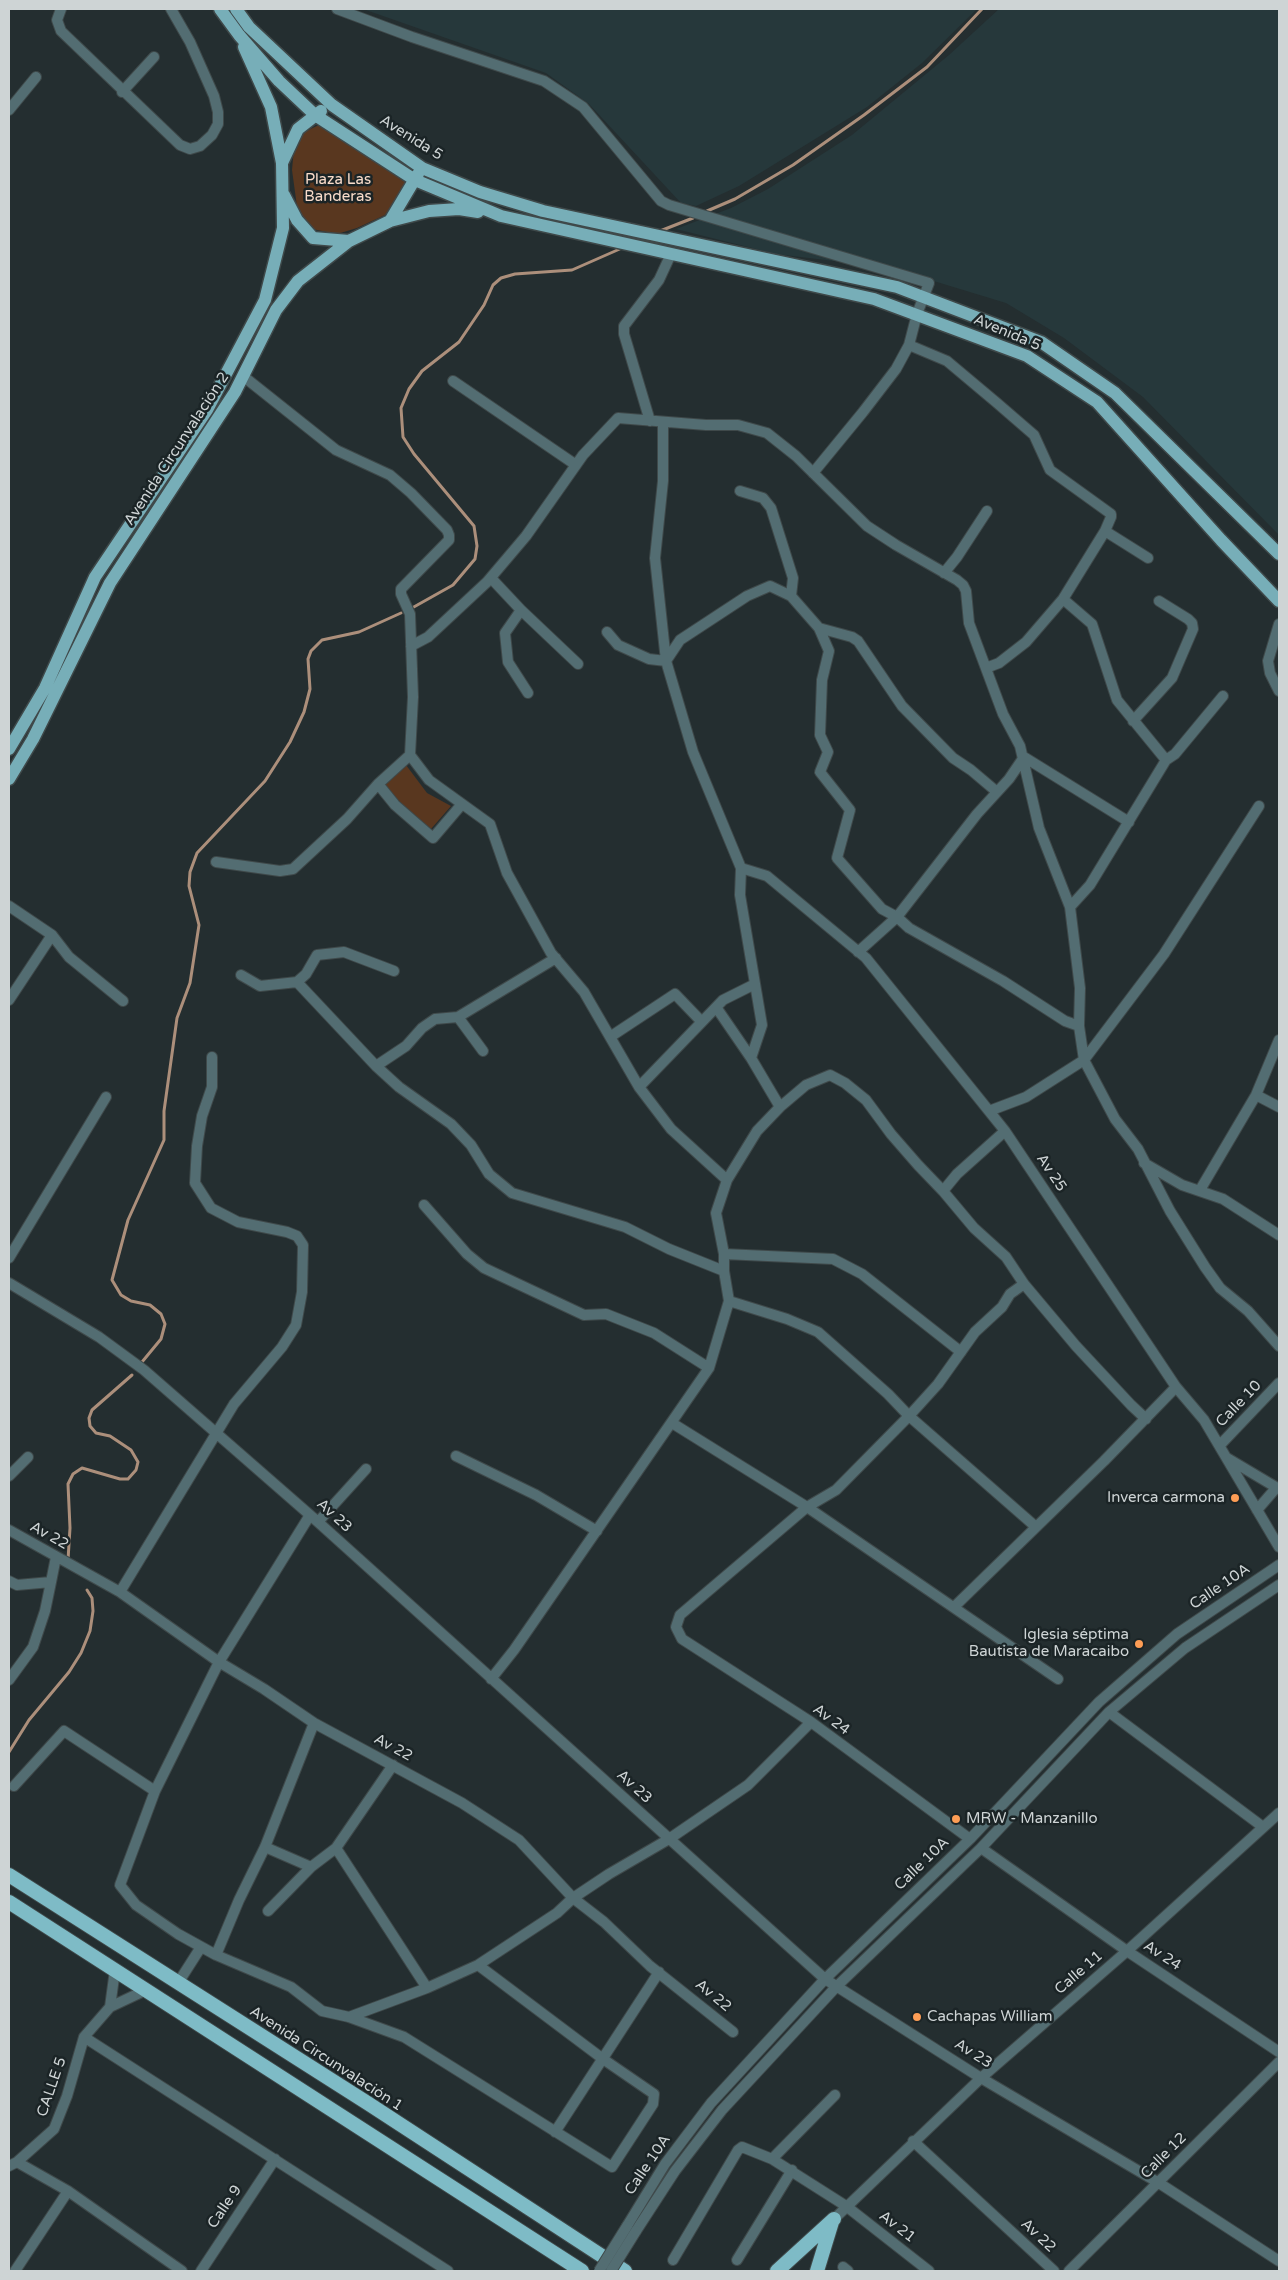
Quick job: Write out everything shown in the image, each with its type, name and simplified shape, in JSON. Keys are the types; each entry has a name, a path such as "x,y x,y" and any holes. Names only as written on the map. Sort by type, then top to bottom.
{"highway":[{"name":"Avenida Circunvalación 1","path":"9,1876 369,2104 625,2271"},
{"path":"9,1902 582,2271"},
{"path":"777,2271 834,2219"},
{"path":"817,2271 834,2219"}],"main road":[{"path":"220,9 244,31"},
{"path":"236,9 244,31"},
{"name":"Avenida 5","path":"244,31 332,105 422,168 480,192 542,211 897,287 1041,342 1115,394 1279,554"},
{"name":"Avenida 5","path":"244,31 279,81 315,115 415,180 501,216 874,299 1026,356 1098,402 1221,540 1279,601"},
{"name":"Avenida Circunvalación 2","path":"9,750 45,688 95,577 207,410 264,300 283,228 282,163 271,107 244,31"},
{"path":"282,163 298,129 315,115 332,105"},
{"path":"390,221 422,168"},
{"path":"283,193 297,220 313,238 348,241"},
{"name":"Avenida Circunvalación 2","path":"9,779 34,739 110,583 235,392 276,310 298,281 348,241 390,221 429,211 459,209 501,216"}],"street":[{"path":"61,9 56,20 61,31 180,146 190,149 200,146 212,135 218,124 218,112 214,96 190,42 171,9"},
{"path":"337,9 412,37 544,80 583,106 662,201 670,205 929,283 917,314 909,345 896,369 813,473"},
{"path":"122,92 154,57"},
{"path":"9,110 36,77"},
{"path":"650,421 624,334 624,326 659,280 671,254"},
{"path":"909,345 947,361 1034,435 1050,470 1110,514 1111,522 1063,599 1026,642 999,664 986,668"},
{"path":"243,376 336,450 390,475 411,492 447,530 449,540 401,589 401,594 410,614 413,698 410,755 429,780 490,824 507,873 556,958 584,992 639,1087 671,1129 726,1180"},
{"path":"453,381 576,465"},
{"path":"411,646 428,637 491,578 526,536 576,465 618,418 706,425 738,425 767,433 813,473 867,526 963,585 969,623 1003,714 1024,757 1030,798 1039,828 1070,906 1080,988 1080,1026 1084,1060 1115,1119 1138,1149 1187,1239 1220,1288 1248,1311 1279,1346"},
{"path":"663,422 663,481 655,558 666,661 693,752 741,868 740,895 762,1026 751,1058"},
{"path":"740,491 763,498 771,508 793,578 791,596"},
{"path":"944,572 957,557 987,511"},
{"path":"1105,531 1148,558"},
{"path":"491,578 521,610 578,664"},
{"path":"666,661 680,640 747,596 770,586 791,596 820,628 829,651 822,680 820,735 828,752 820,772 850,810 837,858 882,909 897,917 909,928 1003,982 1065,1021 1080,1026"},
{"path":"1063,599 1092,624 1117,700 1166,760"},
{"path":"1133,721 1172,678 1193,629 1192,623 1188,619 1159,601"},
{"path":"521,610 505,633 508,662 528,693"},
{"path":"1279,624 1268,661 1270,673 1279,691"},
{"path":"820,628 852,637 858,641 902,706 953,758 971,770 997,792"},
{"path":"607,632 618,645 649,659 666,661"},
{"path":"1070,906 1090,885 1166,760 1175,754 1223,696"},
{"path":"216,862 280,872 293,869 347,820 378,784 410,755"},
{"path":"858,952 897,917 977,814 1009,779 1024,757"},
{"path":"1024,757 1129,822"},
{"path":"378,784 395,805 433,838 462,804"},
{"path":"989,1111 1026,1097 1084,1060 1164,954 1259,806"},
{"name":"Av 25","path":"741,868 767,876 866,958 1005,1131 1176,1387 1204,1420 1279,1547"},
{"path":"9,906 52,935 69,957 123,1001"},
{"path":"9,1000 52,935"},
{"path":"241,975 260,986 297,982 306,974 317,955 344,952 394,971"},
{"path":"376,1066 406,1046 422,1028 435,1019 458,1017 556,958"},
{"path":"297,982 376,1066 412,1098 451,1124 472,1145 489,1174 512,1193 624,1227 669,1249 724,1271"},
{"path":"639,1087 723,1000 755,984"},
{"path":"610,1037 675,994 701,1021"},
{"path":"716,1007 751,1058 780,1107"},
{"path":"458,1017 483,1052"},
{"path":"1200,1190 1256,1095 1279,1040"},
{"path":"120,1592 234,1404 282,1347 296,1325 302,1292 302,1245 297,1236 287,1232 238,1222 211,1208 195,1183 197,1146 202,1116 212,1087 212,1057"},
{"path":"491,1679 514,1650 709,1368 729,1301 724,1271 724,1254 716,1213 726,1180 758,1131 780,1107 806,1085 830,1075 866,1100 891,1134 943,1190 974,1228 1006,1257 1024,1284 1076,1346 1131,1405 1146,1418"},
{"path":"1256,1095 1279,1107"},
{"path":"9,1258 106,1097"},
{"path":"943,1190 957,1174 1005,1131"},
{"path":"1144,1162 1182,1185 1223,1199 1279,1235"},
{"path":"424,1205 467,1254 484,1268 584,1315 606,1314 654,1333 709,1368"},
{"path":"724,1254 833,1259 862,1274 961,1352"},
{"name":"Av 23","path":"9,1283 99,1337 144,1370 318,1522 825,1979 981,2078 1159,2183 1279,2261"},
{"path":"807,1506 836,1490 909,1416 938,1384 975,1332 1002,1307 1010,1294 1024,1284"},
{"path":"729,1301 787,1319 818,1332 888,1394 909,1416 1036,1527"},
{"name":"Calle 10","path":"1220,1445 1279,1383"},
{"path":"954,1607 1176,1387"},
{"path":"672,1423 807,1506 1058,1679"},
{"path":"456,1456 536,1495 596,1531"},
{"path":"9,1476 28,1458"},
{"path":"1226,1458 1278,1489 1257,1510"},
{"path":"318,1522 366,1469"},
{"name":"Av 24","path":"807,1506 680,1615 676,1627 682,1639 811,1722 970,1839"},
{"path":"310,1515 219,1662 155,1791 120,1885 136,1906 201,1947 291,1987 322,2011 349,2016 404,2037 612,2167 653,2104 654,2096 478,1965"},
{"name":"Av 22","path":"9,1530 120,1592 219,1662 264,1689 314,1723 462,1803 519,1840 573,1898 604,1922 659,1972 733,2032"},
{"path":"9,1680 33,1647 45,1611 56,1557"},
{"name":"Calle 10A","path":"632,2228 665,2164 711,2103 825,1979 970,1839 1099,1702 1177,1634 1279,1565"},
{"path":"9,1581 17,1585 50,1582"},
{"name":"Calle 10A","path":"632,2228 722,2110 836,1986 981,1848 1109,1712 1185,1648 1279,1585"},
{"path":"1109,1712 1263,1827"},
{"path":"349,2016 427,1988 478,1965 557,1913 573,1898 609,1874 670,1838 748,1786 811,1722"},
{"path":"216,1954 239,1900 265,1847 314,1723"},
{"path":"14,1786 64,1731 155,1791"},
{"path":"268,1911 311,1867 336,1848 393,1765"},
{"name":"Calle 11","path":"834,2219 913,2141 981,2078 1127,1951 1279,1813"},
{"path":"265,1847 311,1867"},
{"path":"336,1848 427,1988"},
{"name":"Av 24","path":"981,1848 1127,1951 1279,2052"},
{"path":"178,1983 201,1947"},
{"path":"110,2007 115,1970"},
{"path":"555,2132 659,1972"},
{"path":"110,2007 146,1990"},
{"name":"CALLE 5","path":"13,2164 54,2129 67,2096 84,2037 110,2007"},
{"path":"84,2037 275,2159 441,2270"},
{"name":"Calle 12","path":"1069,2271 1279,2062"},
{"path":"772,2159 835,2095"},
{"name":"Av 22","path":"913,2141 1054,2271"},
{"name":"Av 21","path":"673,2260 738,2150 742,2147 772,2159 792,2170 846,2206 929,2271"},
{"name":"Calle 9","path":"200,2271 275,2159"},
{"path":"13,2164 68,2191 182,2271"},
{"path":"737,2260 792,2170"},
{"path":"15,2271 68,2191"},
{"path":"600,2271 632,2228"},
{"path":"611,2271 632,2228"}],"shaded area":[{"path":"363,9 977,9 922,63 867,107 739,186 696,206 681,203 589,104 546,73"},
{"path":"999,9 1279,9 1279,535 1143,397 1064,338 1006,303 891,268 776,254 676,229 731,208 768,189 852,135 949,55"}],"green space":[{"name":"Plaza Las Banderas","path":"319,125 407,183 385,215 357,228 337,234 312,229 298,214 292,170 294,148 304,132"},
{"path":"406,765 427,793 451,806 431,829 398,803 384,786"}],"waterway":[{"path":"707,211 735,199 793,165 864,115 927,67 982,9"},
{"path":"660,231 693,218"},
{"path":"412,608 453,585 475,559 477,546 474,526 414,454 403,437 401,408 409,389 422,371 459,342 484,305 493,285 501,278 515,274 572,270 622,248"},
{"path":"142,1362 161,1339 165,1324 161,1314 150,1305 131,1301 121,1295 112,1280 128,1220 164,1140 164,1111 177,1018 190,983 199,925 189,886 190,872 197,853 265,781 290,742 304,712 310,689 308,659 311,651 322,640 359,632 401,613"},
{"path":"68,1560 70,1528 68,1484 73,1474 82,1468 120,1479 128,1479 136,1470 138,1462 131,1450 110,1436 96,1433 90,1426 89,1418 92,1410 132,1375"},
{"path":"9,1752 29,1720 69,1672 81,1653 90,1631 93,1611 92,1598 87,1590"}],"place":[{"name":"Inverca carmona","path":"1235,1498"},
{"name":"Iglesia séptima Bautista de Maracaibo","path":"1139,1644"},
{"name":"MRW - Manzanillo","path":"956,1819"},
{"name":"Cachapas William","path":"917,2017"}]}
